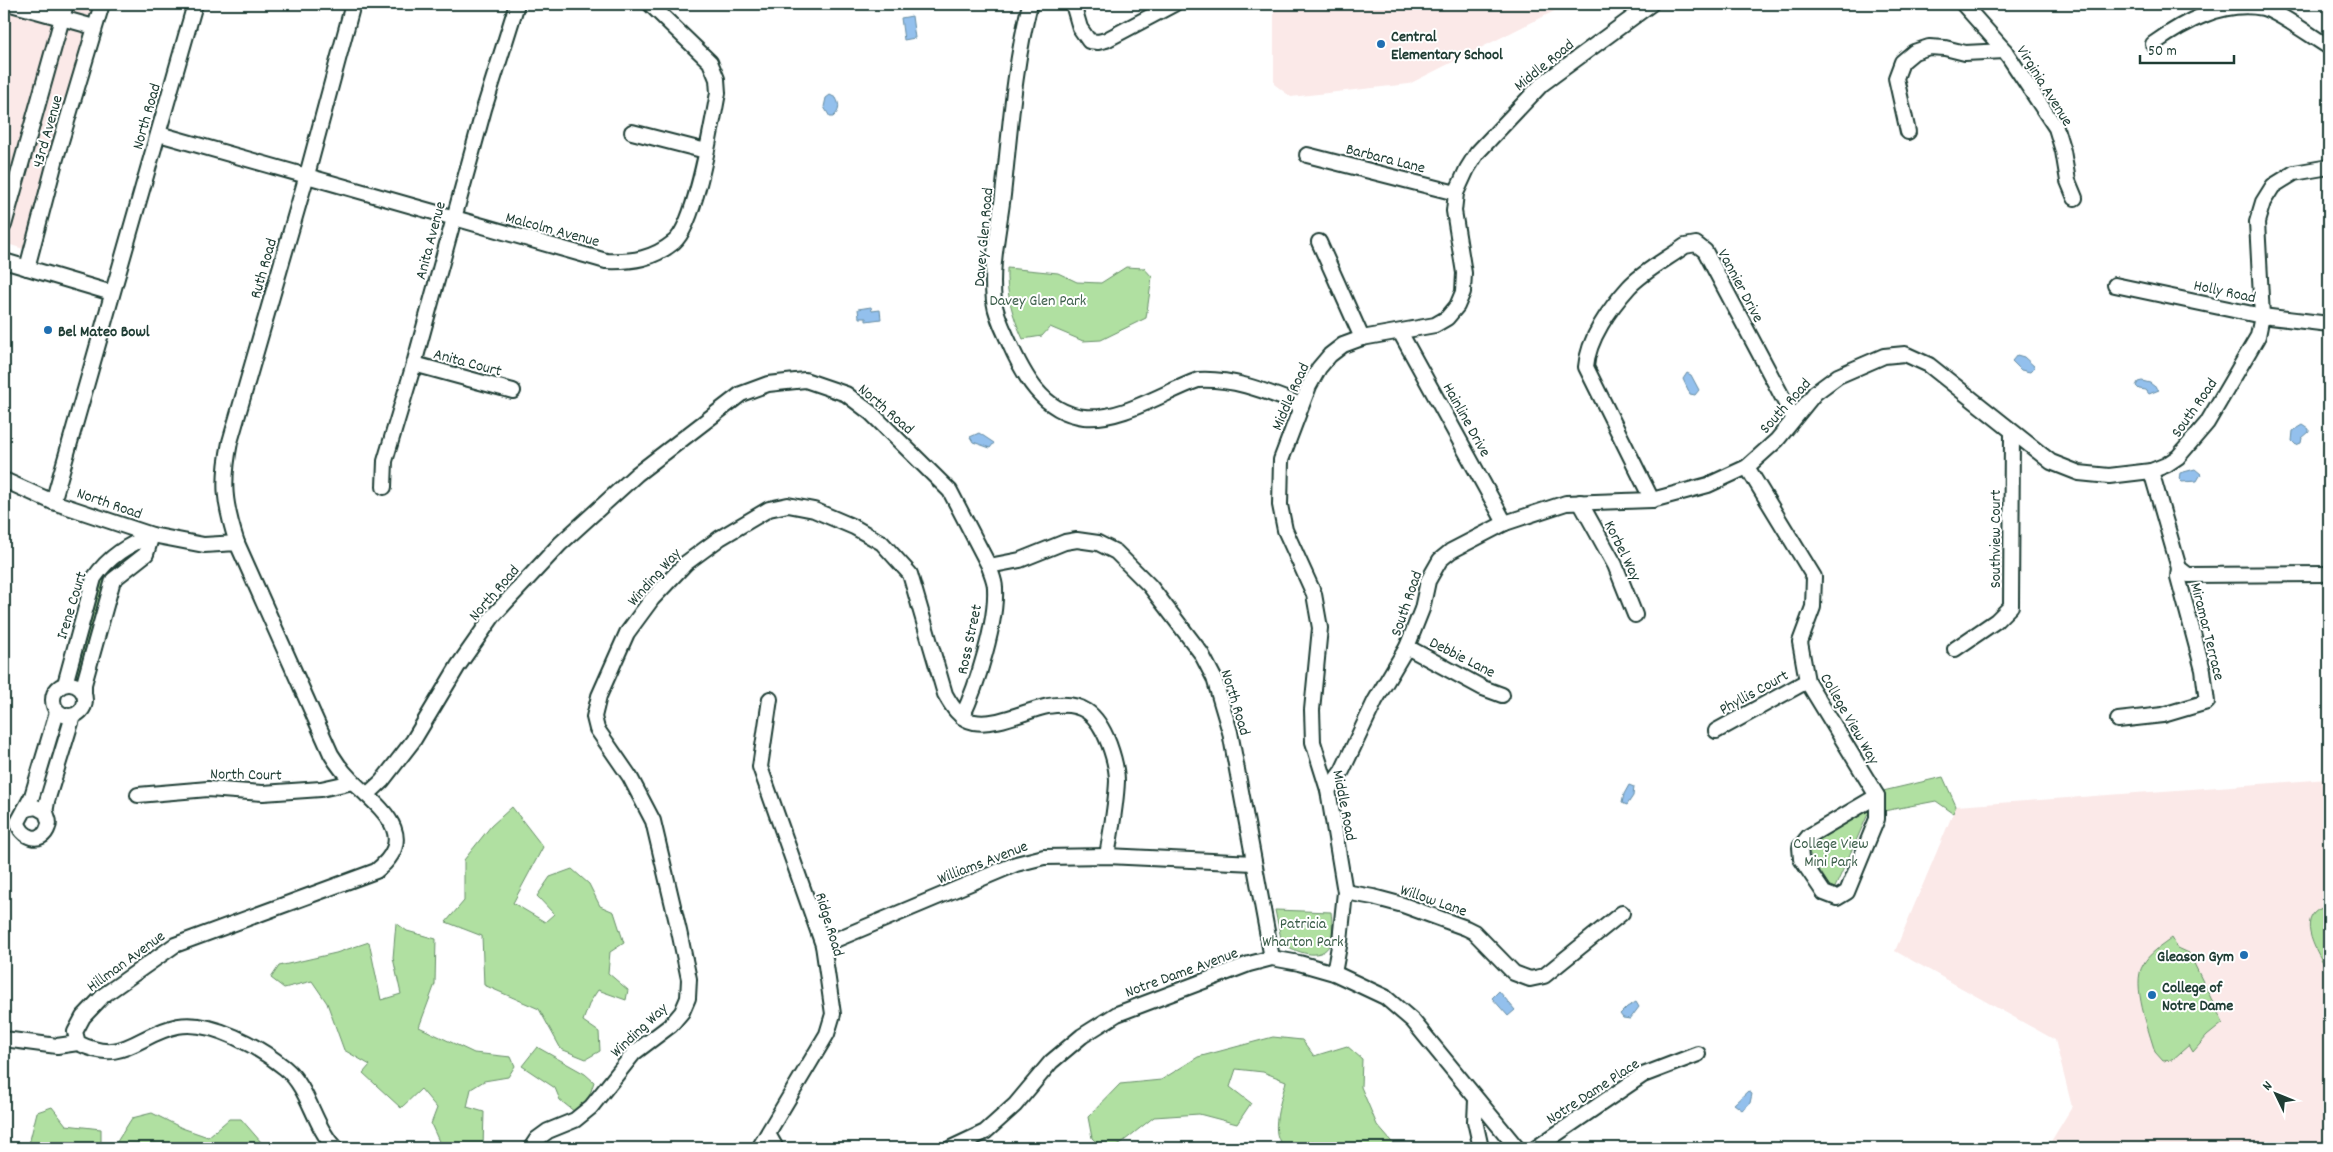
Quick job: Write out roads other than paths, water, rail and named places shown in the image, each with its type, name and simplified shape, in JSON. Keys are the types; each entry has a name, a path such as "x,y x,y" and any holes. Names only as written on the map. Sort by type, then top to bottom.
{"street":[{"path":"11,4 94,28"},
{"name":"43rd Avenue","path":"4,225 66,4"},
{"name":"43rd Avenue","path":"27,268 56,158 102,4"},
{"name":"North Road","path":"195,4 53,502 152,535 204,545 237,542"},
{"name":"Ruth Road","path":"237,542 225,498 224,471 230,442 307,175 353,4"},
{"path":"515,8 529,4"},
{"name":"Malcolm Avenue","path":"158,134 606,261 630,262 651,257 676,241 688,221 706,151 718,93 717,79 710,62 650,4"},
{"name":"Davey Glen Road","path":"1030,4 1014,90 994,258 994,299 999,321 1020,368 1032,387 1045,400 1056,407 1083,417 1111,415 1198,380 1214,379 1249,385 1301,405"},
{"path":"1073,4 1077,21 1088,42 1098,42 1106,40 1174,4"},
{"name":"Middle Road","path":"1334,973 1340,941 1344,892 1328,790 1313,742 1312,710 1320,628 1314,594 1285,530 1280,505 1281,460 1301,405 1318,368 1330,355 1342,346 1362,338 1435,325 1447,318 1458,306 1463,292 1464,273 1454,211 1456,193 1477,153 1528,97 1558,71 1651,4"},
{"name":"Virginia Avenue","path":"1962,4 2006,51 2056,128 2063,150 2068,181 2075,198"},
{"path":"2153,44 2176,28 2206,12 2246,6 2264,8 2329,47"},
{"name":"Anita Avenue","path":"384,487 385,462 414,364 453,218 515,8"},
{"path":"1908,132 1896,78 1902,62 1914,52 1929,47 1945,48 1965,53 2006,51"},
{"path":"632,132 706,151"},
{"name":"Barbara Lane","path":"1307,155 1456,193"},
{"name":"South Road","path":"1328,790 1342,771 1375,701 1408,647 1422,608 1428,581 1440,560 1451,551 1505,522 1566,503 1652,500 1708,485 1747,467 1777,440 1814,392 1838,376 1884,356 1905,354 1929,365 2051,462 2079,473 2110,476 2151,471 2178,457 2207,423 2258,336 2262,316 2257,222 2262,202 2273,186 2294,173 2329,167"},
{"path":"1319,242 1362,338"},
{"name":"Vannier Drive","path":"1652,500 1586,367 1587,352 1596,332 1630,287 1685,246 1696,244 1705,251 1793,418"},
{"path":"4,261 112,293"},
{"name":"Holly Road","path":"2115,285 2262,316 2329,324"},
{"name":"Hainline Drive","path":"1400,332 1505,522"},
{"name":"Anita Court","path":"414,364 513,391"},
{"name":"North Road","path":"367,794 382,781 413,741 458,666 493,616 560,544 637,474 741,394 768,384 805,380 846,394 871,414 950,491 989,566 1020,560 1065,542 1088,541 1116,552 1150,586 1201,653 1214,678 1230,732 1272,958"},
{"name":"Southview Court","path":"1955,649 1996,621 2011,606 2012,432"},
{"name":"College View Way","path":"1747,467 1814,578 1813,607 1800,642 1807,681 1877,796"},
{"name":"Miramar Terrace","path":"2118,720 2163,715 2207,702 2203,670 2178,578 2179,568 2151,471"},
{"path":"4,480 53,502"},
{"name":"Korbel Way","path":"1580,502 1615,565 1635,615"},
{"name":"Winding Way","path":"531,1148 537,1139 548,1131 575,1120 591,1107 634,1053 671,1026 682,1012 688,998 689,979 653,822 630,777 598,729 594,717 599,696 627,633 652,599 686,563 720,538 770,509 788,505 814,510 854,527 882,544 910,574 944,694 962,717"},
{"path":"84,694 77,686 65,684 55,690 52,701 57,712 62,715 73,716 82,710 85,699 84,684 113,580 146,554 152,535"},
{"name":"Irene Court","path":"65,684 94,578 103,565 116,554 152,535"},
{"path":"237,542 330,754 353,782 367,794"},
{"name":"Ross Street","path":"962,717 977,681 992,620 995,588 989,566"},
{"name":"Miramar Terrace","path":"2179,568 2188,575 2206,576 2329,574"},
{"name":"Debbie Lane","path":"1408,647 1483,688 1502,695"},
{"name":"Phyllis Court","path":"1716,731 1807,681"},
{"name":"Ridge Road","path":"759,1148 826,1034 833,1014 823,945 760,767 770,699"},
{"path":"962,717 973,722 990,722 1048,706 1066,704 1087,710 1102,726 1110,746 1117,779 1114,816 1107,856"},
{"path":"25,809 36,807 45,812 49,826 43,835 33,838 24,834 19,826 19,817 32,796 57,712"},
{"path":"45,812 73,716"},
{"name":"North Court","path":"138,795 208,789 263,793 321,788 353,782"},
{"name":"Hillman Avenue","path":"78,1043 75,1032 82,1017 94,1004 116,984 175,945 376,872 392,855 396,838 392,825 383,809 367,794"},
{"path":"1877,796 1877,819 1847,892 1837,898 1824,893 1801,859 1800,846 1809,836 1877,796"},
{"name":"Williams Avenue","path":"823,945 1016,864 1044,857 1107,856 1254,862"},
{"name":"Willow Lane","path":"1344,892 1403,905 1466,928 1474,932 1514,973 1530,979 1544,976 1622,913"},
{"name":"Notre Dame Avenue","path":"951,1148 986,1132 1015,1105 1051,1062 1082,1036 1117,1014 1241,967 1272,958 1299,962 1334,973 1386,997 1396,1004 1413,1020 1476,1100 1517,1148"},
{"path":"4,1039 57,1046 78,1043 92,1050 108,1052 129,1048 160,1032 178,1026 206,1026 244,1041 284,1068 298,1081 326,1138 335,1148"},
{"name":"Notre Dame Place","path":"1536,1148 1643,1076 1698,1054"},
{"path":"1476,1100 1475,1121 1481,1148"},
{"path":"768,1134 776,1148"}],"water":[{"path":"912,16 915,38 904,40 901,18"},
{"path":"830,95 836,98 839,106 833,117 830,117 824,107 826,98"},
{"path":"871,307 872,311 880,310 881,319 866,321 866,318 859,318 858,309"},
{"path":"2017,355 2024,357 2035,367 2030,372 2021,370 2012,361"},
{"path":"1687,373 1691,375 1699,390 1695,395 1690,394 1683,379"},
{"path":"2138,382 2150,383 2159,390 2149,394 2146,390 2139,389 2136,386"},
{"path":"2303,425 2309,429 2309,432 2302,438 2301,443 2296,445 2292,441 2293,431"},
{"path":"979,433 994,443 990,448 973,442 970,437"},
{"path":"2195,469 2201,474 2197,481 2182,482 2179,479 2180,473"},
{"path":"1629,785 1634,787 1633,796 1627,805 1622,803"},
{"path":"1499,991 1515,1010 1508,1016 1492,998"},
{"path":"1636,1002 1639,1007 1630,1019 1623,1018 1620,1014"},
{"path":"1748,1091 1752,1094 1750,1103 1742,1110 1734,1104"}],"place":[{"name":"Central Elementary School","path":"1381,44"},
{"name":"Bel Mateo Bowl","path":"48,330"},
{"name":"Gleason Gym","path":"2244,955"},
{"name":"College of Notre Dame","path":"2152,995"}],"park label":[{"name":"Davey Glen Park","path":"1038,299"},
{"name":"College View Mini Park","path":"1831,851"},
{"name":"Patricia Wharton Park","path":"1303,931"}]}
